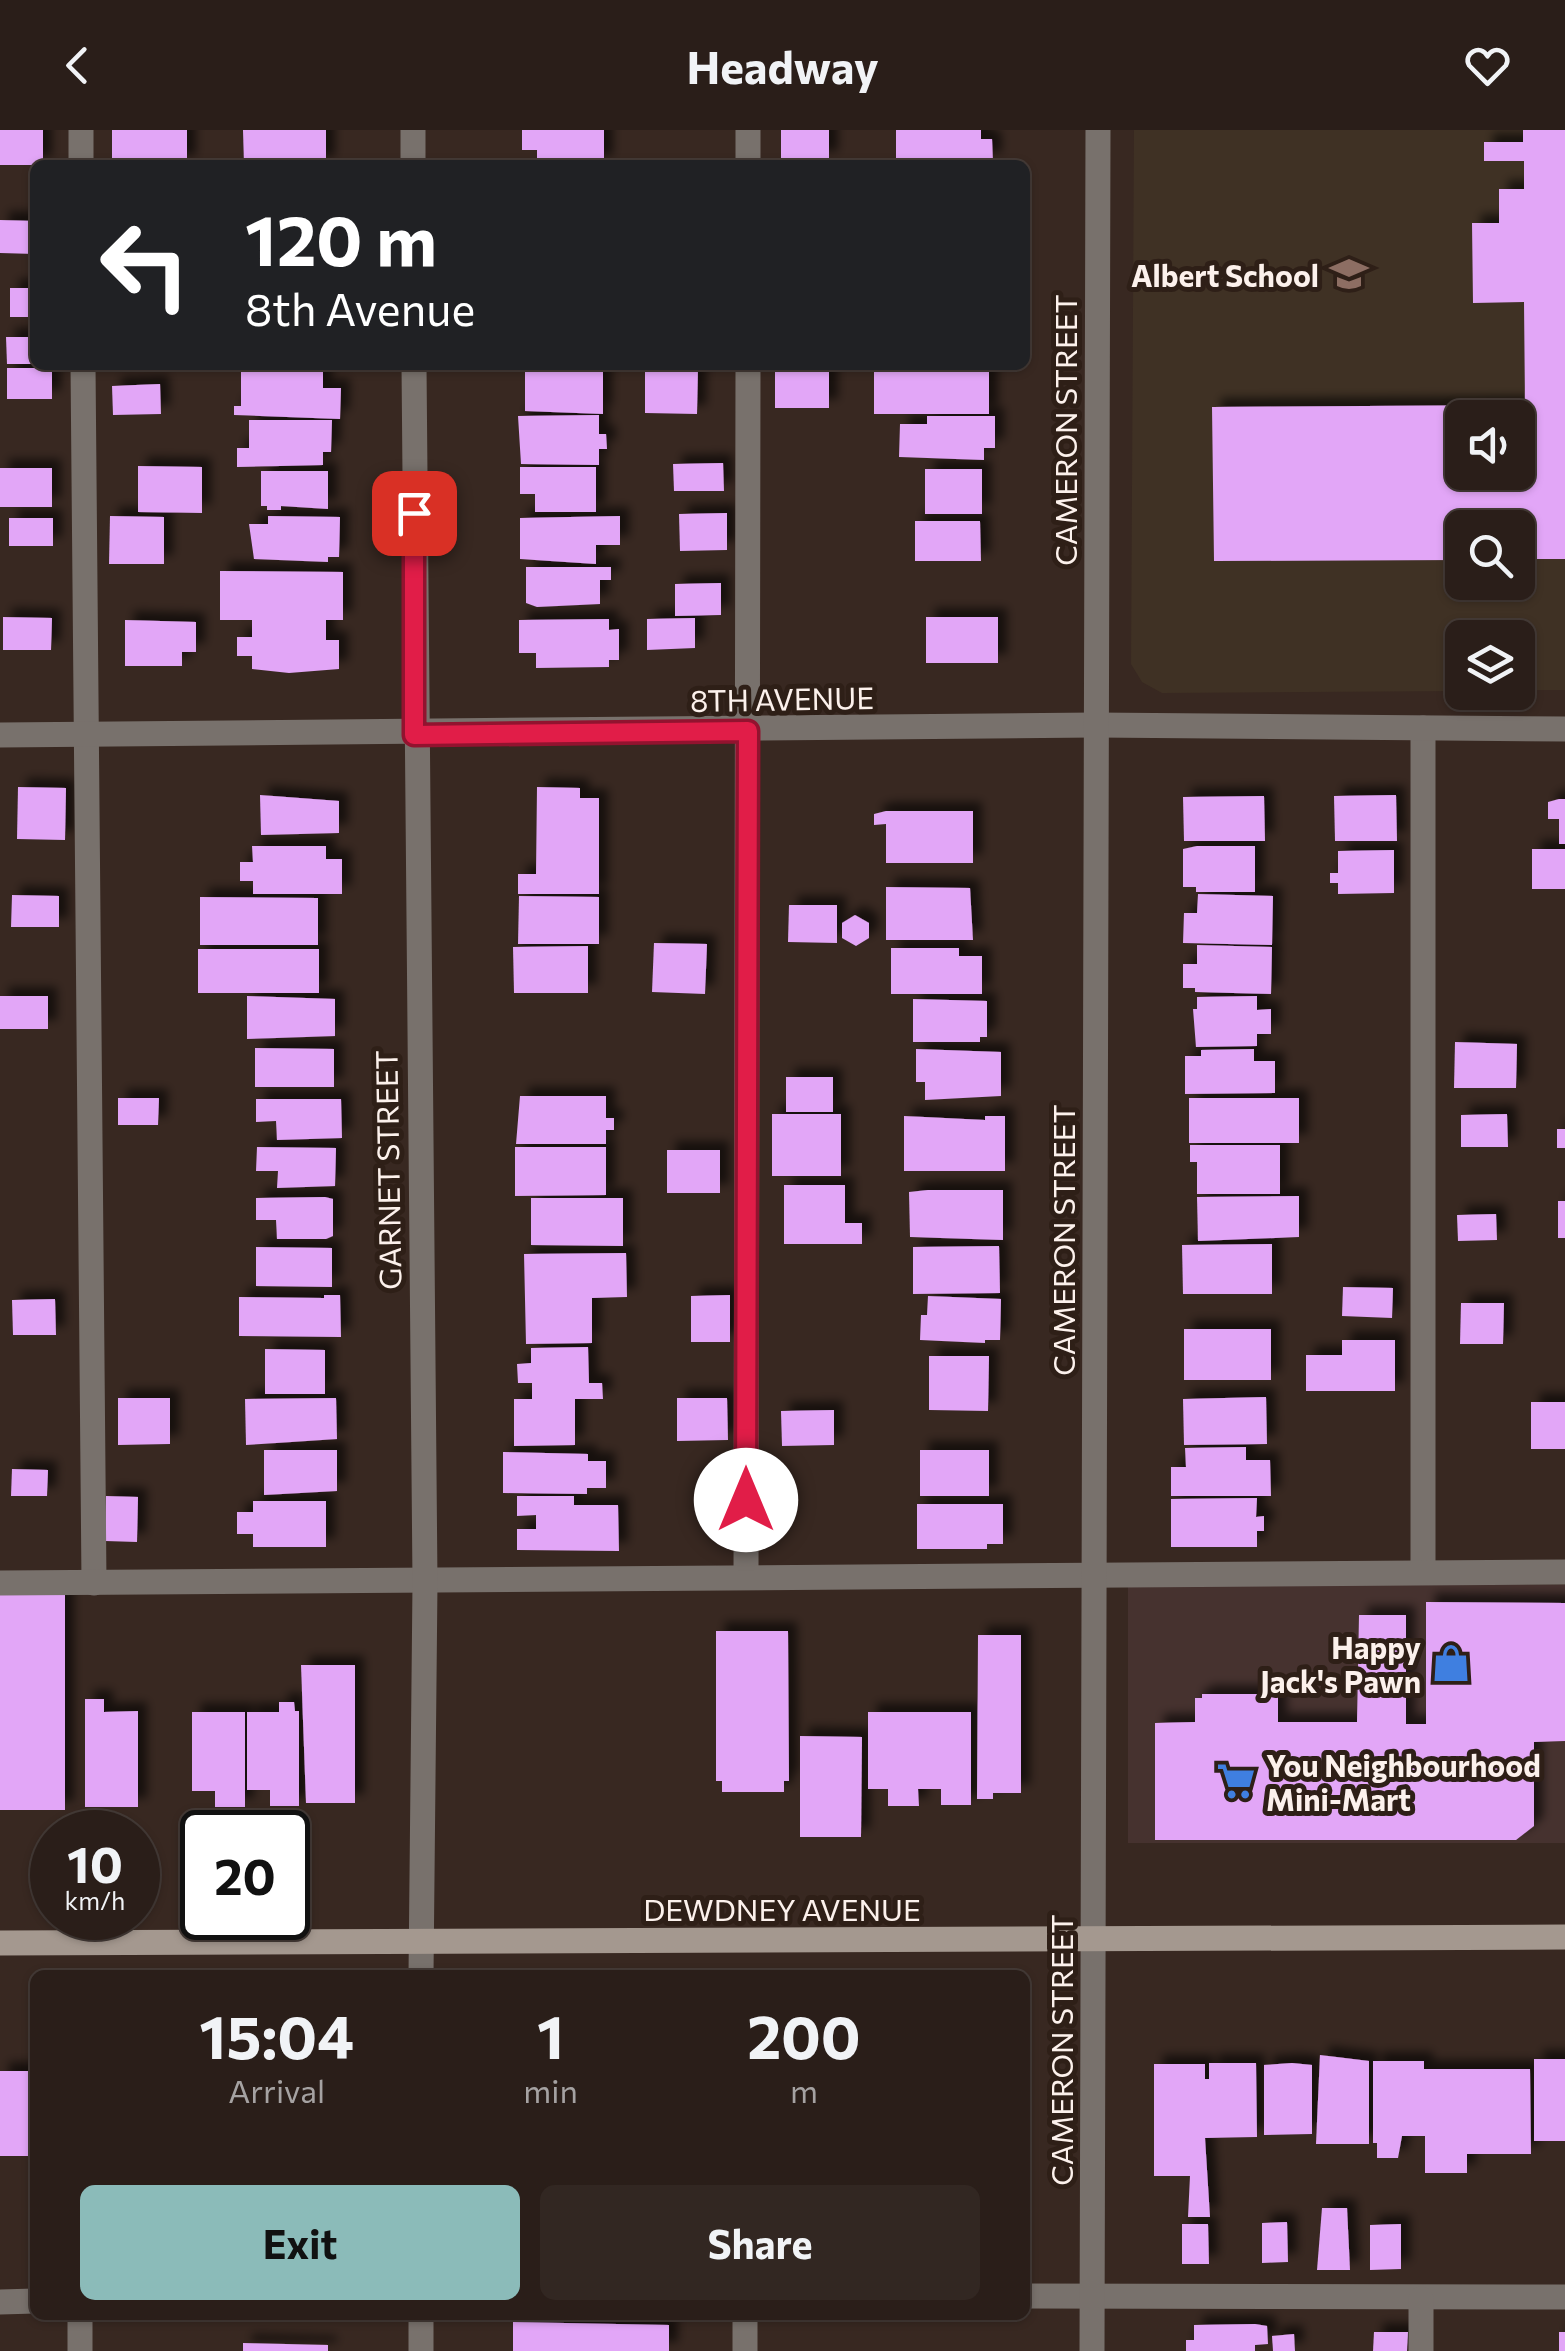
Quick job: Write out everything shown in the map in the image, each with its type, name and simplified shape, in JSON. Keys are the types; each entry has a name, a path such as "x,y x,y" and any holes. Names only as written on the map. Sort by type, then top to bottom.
{"main road":[{"name":"DEWDNEY AVENUE","path":"0,1943 1565,1937"}],"street":[{"path":"81,130 81,160"},
{"path":"414,130 414,160"},
{"path":"748,130 748,160"},
{"name":"CAMERON STREET","path":"1092,2351 1098,130"},
{"path":"83,370 94,1583"},
{"name":"GARNET STREET","path":"414,370 414,735 425,1583 421,1970"},
{"path":"746,1576 748,370"},
{"name":"8TH AVENUE","path":"0,735 414,735 1095,726 1565,729"},
{"path":"1422,728 1422,1572"},
{"path":"0,1582 425,1583 1094,1572 1565,1572"},
{"path":"1030,2296 1565,2297"},
{"path":"1421,2299 1421,2351"},
{"path":"0,2302 30,2301"},
{"path":"80,2320 80,2351"},
{"path":"420,2320 421,2351"},
{"path":"745,2320 746,2351"}],"shaded area":[{"name":"Albert School","path":"1134,130 1565,130 1565,690 1535,690 1535,620 1445,620 1445,691 1162,693 1142,682 1131,664"},
{"path":"1128,1585 1565,1585 1565,1843 1128,1843"}],"building":[{"path":"0,130 43,130 43,160 30,160 30,165 0,165"},
{"path":"112,130 187,130 187,160 112,160"},
{"path":"243,130 326,130 326,160 244,160"},
{"path":"522,130 604,130 604,160 537,160 537,150 522,150"},
{"path":"781,130 829,130 829,160 781,160"},
{"path":"896,130 981,130 981,139 992,139 993,160 896,160"},
{"path":"1523,130 1565,130 1565,559 1535,559 1535,510 1445,510 1445,560 1214,561 1212,407 1445,406 1445,490 1535,490 1535,400 1525,400 1524,302 1473,303 1472,223 1499,223 1499,189 1524,189 1524,161 1484,161 1484,142 1523,142"},
{"path":"0,220 30,221 30,254 0,253"},
{"path":"10,288 30,288 30,317 10,317"},
{"path":"6,337 30,337 30,364 7,364"},
{"path":"7,368 52,370 52,399 7,399"},
{"path":"241,370 323,370 323,388 341,388 340,419 234,415 234,406 241,406"},
{"path":"525,370 603,370 603,414 525,411"},
{"path":"645,370 698,370 697,414 645,413"},
{"path":"775,370 829,370 829,408 775,408"},
{"path":"874,370 989,370 989,414 874,414"},
{"path":"160,384 161,414 113,415 112,386"},
{"path":"599,415 599,434 606,434 607,449 599,449 599,465 521,464 518,416"},
{"path":"927,416 995,416 995,448 984,448 984,460 899,457 900,424 927,424"},
{"path":"249,420 332,420 331,452 323,452 323,465 237,467 237,448 249,448"},
{"path":"723,463 724,491 674,491 673,464"},
{"path":"138,466 202,467 202,513 138,512"},
{"path":"520,467 596,467 596,512 535,512 535,494 520,494"},
{"path":"0,468 52,468 52,507 0,507"},
{"path":"925,469 982,469 982,514 925,514"},
{"path":"261,471 328,471 328,509 281,506 281,510 267,510 267,506 261,506"},
{"path":"727,513 727,550 680,551 679,514"},
{"path":"110,516 164,517 164,564 109,564"},
{"path":"268,516 340,517 339,557 328,557 328,562 254,559 249,524 268,524"},
{"path":"620,516 620,545 596,545 596,564 520,559 520,518"},
{"path":"9,518 53,518 53,546 9,546"},
{"path":"915,521 980,521 981,561 915,561"},
{"path":"526,567 611,567 611,580 600,580 600,604 537,607 526,603"},
{"path":"220,571 343,572 343,620 326,620 326,640 339,640 339,669 289,673 252,669 252,656 237,656 237,637 252,637 252,620 220,620"},
{"path":"721,583 721,615 675,616 675,584"},
{"path":"3,617 52,618 51,650 3,650"},
{"path":"926,617 998,617 998,663 926,663"},
{"path":"695,618 695,648 647,650 647,619"},
{"path":"609,619 609,630 619,629 619,660 609,660 609,667 536,668 536,653 519,653 519,620"},
{"path":"125,620 196,622 196,652 182,652 182,666 125,666"},
{"path":"18,787 66,788 65,840 17,839"},
{"path":"537,787 580,788 580,798 599,798 599,894 518,894 518,874 536,874"},
{"path":"260,795 339,801 339,833 261,835"},
{"path":"1396,795 1397,841 1335,841 1334,796"},
{"path":"1264,796 1265,841 1184,841 1183,797"},
{"path":"1565,799 1565,844 1559,844 1559,819 1548,819 1548,802"},
{"path":"973,811 973,863 886,863 886,824 874,825 874,814"},
{"path":"252,846 326,846 326,859 342,859 342,894 253,894 253,881 240,881 240,862 253,862"},
{"path":"1255,846 1255,892 1196,892 1196,887 1183,887 1183,849"},
{"path":"1532,849 1565,849 1565,889 1532,889"},
{"path":"1394,850 1394,893 1338,894 1338,883 1330,883 1330,873 1338,873 1338,851"},
{"path":"886,887 970,888 973,940 886,940"},
{"path":"1198,894 1273,896 1272,945 1183,943 1184,913 1197,913"},
{"path":"12,895 59,896 59,927 11,927"},
{"path":"519,896 599,897 599,944 518,944"},
{"path":"200,897 318,898 318,945 200,945"},
{"path":"789,905 837,905 837,943 788,942"},
{"path":"855,915 869,923 869,938 856,946 842,938 842,923"},
{"path":"654,943 707,944 705,994 652,992"},
{"path":"1197,945 1272,947 1271,994 1195,992 1195,988 1183,988 1183,964 1197,964"},
{"path":"588,946 588,993 514,993 513,947"},
{"path":"891,948 959,948 959,956 982,956 982,994 891,994"},
{"path":"198,949 319,949 319,993 198,993"},
{"path":"0,996 48,996 48,1029 0,1029"},
{"path":"247,996 335,999 335,1036 247,1039"},
{"path":"1257,996 1257,1010 1271,1009 1271,1034 1257,1034 1257,1046 1196,1047 1193,1009 1197,1009 1197,997"},
{"path":"913,999 987,1001 987,1037 980,1037 980,1042 913,1042"},
{"path":"1455,1042 1517,1044 1516,1088 1454,1088"},
{"path":"255,1048 334,1049 334,1087 255,1087"},
{"path":"916,1049 1001,1052 1001,1096 925,1100 925,1082 916,1082"},
{"path":"1254,1049 1254,1061 1275,1061 1275,1093 1185,1094 1185,1056 1201,1056 1201,1050"},
{"path":"786,1077 833,1077 833,1112 786,1112"},
{"path":"520,1096 606,1096 606,1118 614,1118 614,1130 606,1130 606,1144 516,1144"},
{"path":"118,1098 159,1098 158,1125 118,1125"},
{"path":"1189,1098 1299,1098 1299,1143 1189,1143"},
{"path":"256,1099 341,1099 342,1138 277,1140 276,1121 256,1122"},
{"path":"772,1114 841,1114 841,1176 772,1176"},
{"path":"1507,1114 1508,1147 1461,1147 1461,1115"},
{"path":"904,1116 985,1120 985,1116 1005,1116 1005,1171 904,1171"},
{"path":"1557,1129 1565,1129 1565,1148 1557,1148"},
{"path":"1190,1145 1280,1145 1280,1194 1197,1194 1197,1162 1190,1162"},
{"path":"257,1147 336,1148 335,1186 277,1188 278,1171 256,1171"},
{"path":"515,1147 606,1147 606,1195 515,1196"},
{"path":"667,1150 720,1150 720,1193 667,1193"},
{"path":"784,1185 845,1185 845,1223 862,1223 862,1244 784,1244"},
{"path":"1003,1190 1003,1240 910,1237 909,1192"},
{"path":"1299,1196 1299,1237 1198,1241 1197,1197"},
{"path":"256,1198 333,1199 333,1236 326,1239 277,1239 276,1220 256,1220"},
{"path":"531,1198 623,1198 623,1246 531,1245"},
{"path":"1558,1201 1565,1201 1565,1238 1558,1238"},
{"path":"1496,1214 1497,1240 1458,1241 1457,1215"},
{"path":"1272,1244 1272,1294 1183,1294 1182,1245"},
{"path":"999,1246 1000,1293 913,1294 913,1247"},
{"path":"256,1247 332,1248 332,1287 256,1286"},
{"path":"626,1253 627,1297 592,1298 592,1343 526,1344 524,1254"},
{"path":"1343,1287 1393,1288 1392,1318 1342,1316"},
{"path":"340,1295 341,1337 239,1336 239,1297"},
{"path":"730,1295 730,1342 691,1342 691,1296"},
{"path":"928,1296 1001,1299 1000,1340 920,1340 921,1315 927,1315"},
{"path":"55,1299 56,1335 13,1335 12,1300"},
{"path":"1461,1303 1504,1303 1503,1344 1460,1344"},
{"path":"1184,1329 1271,1329 1271,1380 1184,1380"},
{"path":"1342,1340 1395,1340 1395,1391 1306,1391 1306,1355 1342,1355"},
{"path":"588,1347 589,1383 602,1383 603,1399 575,1399 575,1445 514,1446 514,1399 532,1399 532,1383 518,1383 517,1364 531,1363 531,1348"},
{"path":"265,1349 325,1350 325,1394 265,1394"},
{"path":"929,1356 989,1356 988,1411 929,1410"},
{"path":"1266,1397 1267,1444 1184,1445 1183,1399"},
{"path":"118,1398 170,1398 170,1444 118,1445"},
{"path":"336,1398 337,1439 246,1445 245,1399"},
{"path":"677,1398 727,1398 728,1440 677,1441"},
{"path":"1531,1402 1565,1402 1565,1449 1531,1449"},
{"path":"834,1410 834,1445 782,1446 781,1411"},
{"path":"1246,1447 1246,1460 1270,1460 1271,1496 1171,1496 1171,1467 1186,1467 1185,1448"},
{"path":"264,1450 337,1450 337,1491 264,1495"},
{"path":"920,1450 989,1450 989,1496 920,1496"},
{"path":"503,1452 588,1454 588,1461 606,1461 606,1488 587,1488 587,1494 503,1493"},
{"path":"12,1469 48,1470 47,1496 11,1496"},
{"path":"106,1496 138,1497 137,1542 105,1541"},
{"path":"517,1496 574,1496 574,1505 618,1505 619,1551 517,1550 517,1529 536,1529 536,1515 517,1516"},
{"path":"1257,1498 1256,1517 1264,1516 1264,1531 1257,1531 1257,1547 1171,1547 1171,1499"},
{"path":"253,1501 326,1501 326,1547 253,1547 253,1534 237,1534 237,1512 253,1512"},
{"path":"917,1504 1003,1504 1003,1544 987,1544 987,1549 917,1549"},
{"path":"0,1590 65,1590 65,1810 0,1810"},
{"path":"1426,1602 1565,1603 1565,1741 1534,1742 1534,1826 1516,1840 1155,1840 1155,1723 1195,1722 1195,1698 1202,1698 1202,1694 1278,1694 1278,1722 1357,1722 1359,1615 1406,1615 1406,1724 1426,1724"},
{"path":"716,1631 788,1631 789,1781 784,1781 784,1792 722,1792 722,1781 716,1781"},
{"path":"978,1635 1021,1635 1021,1793 993,1793 993,1799 977,1799"},
{"path":"301,1665 355,1665 355,1803 306,1803"},
{"path":"85,1699 104,1699 104,1712 138,1711 138,1807 85,1807"},
{"path":"279,1702 294,1702 295,1711 299,1711 299,1806 270,1806 270,1790 247,1790 247,1712 279,1712"},
{"path":"192,1712 245,1712 245,1807 215,1807 215,1791 192,1791"},
{"path":"868,1712 971,1712 971,1805 941,1805 941,1789 918,1789 919,1806 888,1806 888,1789 868,1789"},
{"path":"800,1736 862,1737 861,1837 800,1837"},
{"path":"1320,2055 1369,2061 1369,2144 1316,2144"},
{"path":"1534,2059 1565,2059 1565,2141 1534,2141"},
{"path":"1373,2061 1424,2061 1424,2069 1530,2069 1531,2154 1467,2154 1467,2173 1425,2173 1425,2136 1402,2136 1398,2158 1377,2158 1377,2143 1373,2143"},
{"path":"1209,2063 1256,2063 1257,2137 1205,2138 1210,2217 1188,2217 1190,2176 1154,2176 1154,2064 1205,2064 1205,2079 1209,2079"},
{"path":"1264,2065 1312,2065 1312,2134 1264,2135"},
{"path":"0,2071 30,2071 30,2156 0,2156"},
{"path":"1322,2208 1347,2208 1350,2270 1317,2270"},
{"path":"1287,2222 1288,2262 1262,2263 1262,2223"},
{"path":"1182,2224 1208,2224 1209,2264 1182,2264"},
{"path":"1401,2224 1401,2269 1370,2270 1370,2225"},
{"path":"513,2322 669,2325 669,2351 513,2351"},
{"path":"1194,2325 1267,2326 1268,2344 1255,2345 1255,2351 1186,2351 1186,2340 1194,2340"},
{"path":"1374,2332 1408,2332 1407,2351 1373,2351"},
{"path":"1559,2332 1565,2332 1565,2351 1559,2351"},
{"path":"1294,2334 1295,2351 1273,2351 1272,2336"},
{"path":"243,2343 328,2345 328,2351 243,2351"}],"place":[{"name":"Albert School","path":"1349,274"},
{"name":"Happy Jack's Pawn","path":"1451,1663"},
{"name":"You Neighbourhood Mini-Mart","path":"1236,1781"}],"route":[{"path":"414,513 414,735 748,731 746,1500"}]}
